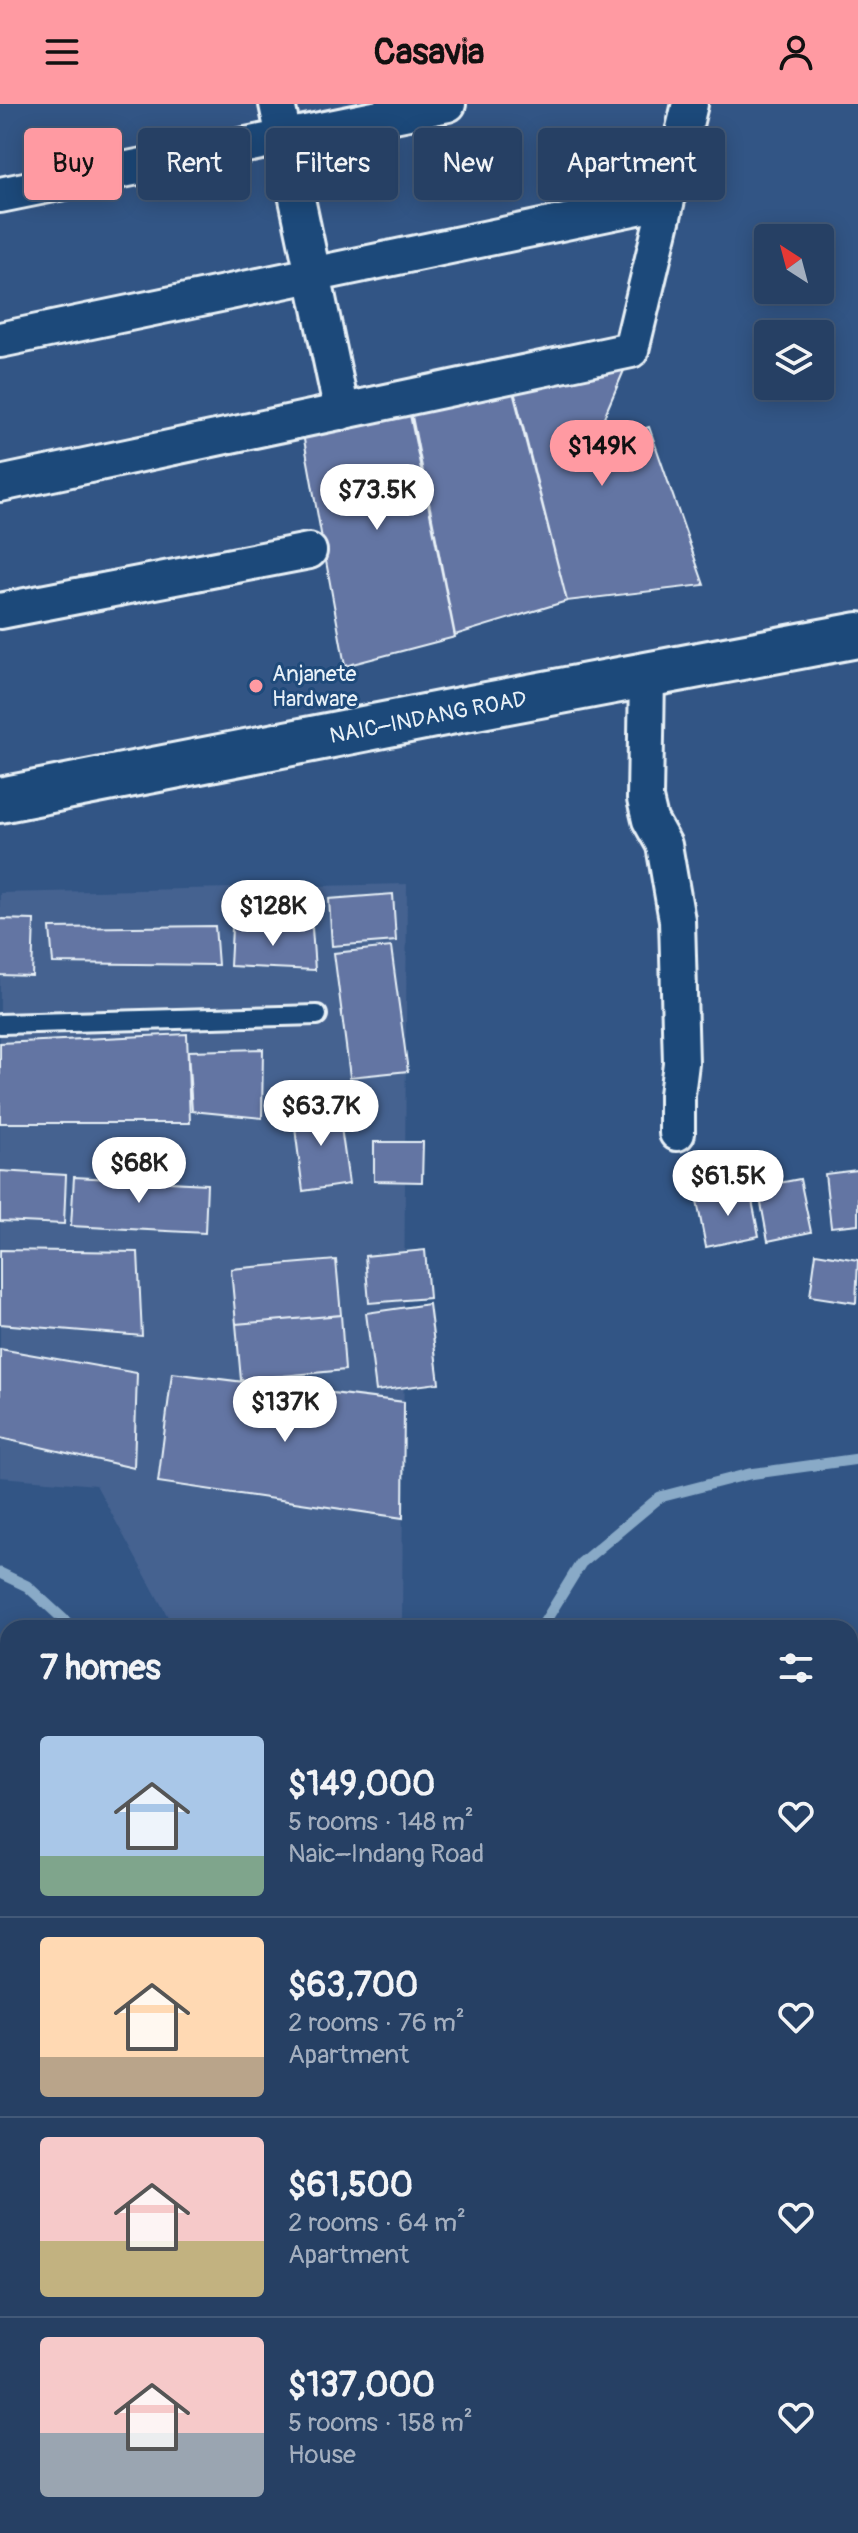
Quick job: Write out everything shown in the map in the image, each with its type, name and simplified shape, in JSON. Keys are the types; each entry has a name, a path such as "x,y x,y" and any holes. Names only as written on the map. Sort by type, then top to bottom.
{"main road":[{"name":"NAIC–INDANG ROAD","path":"0,800 858,635"}],"street":[{"path":"277,104 282,128"},
{"path":"329,128 448,104"},
{"path":"0,484 631,350 690,104"},
{"path":"0,195 266,141"},
{"path":"297,200 342,412"},
{"path":"0,340 666,201"},
{"path":"0,611 309,551"},
{"path":"647,675 645,799 650,820 664,845 677,920 681,1063 677,1133"}],"lane":[{"path":"0,1024 317,1015"}],"shaded area":[{"path":"407,884 402,1620 170,1620 96,1485 0,1477 0,893"}],"building":[{"path":"631,354 592,445 649,427 704,585 567,601 511,379"},
{"path":"510,380 567,601 455,635 409,401"},
{"path":"407,400 455,637 345,666 301,423"},
{"path":"393,894 396,941 332,946 329,899"},
{"path":"0,919 34,920 32,976 0,975"},
{"path":"215,926 218,965 53,963 50,928"},
{"path":"232,928 312,928 315,970 230,966"},
{"path":"391,947 408,1071 350,1077 334,953"},
{"path":"187,1034 190,1123 0,1123 0,1043"},
{"path":"263,1049 262,1118 192,1111 188,1051"},
{"path":"338,1106 349,1184 303,1191 293,1112"},
{"path":"374,1142 423,1142 422,1182 374,1181"},
{"path":"858,1170 858,1224 831,1227 825,1174"},
{"path":"0,1171 66,1175 64,1224 0,1221"},
{"path":"74,1177 207,1184 205,1233 71,1226"},
{"path":"800,1179 811,1232 768,1241 758,1187"},
{"path":"750,1190 759,1236 706,1247 697,1201"},
{"path":"0,1250 138,1252 142,1336 0,1324"},
{"path":"425,1250 429,1298 369,1303 365,1256"},
{"path":"816,1253 858,1260 856,1303 810,1296"},
{"path":"336,1260 341,1315 236,1324 231,1269"},
{"path":"429,1304 439,1383 376,1391 366,1313"},
{"path":"341,1315 345,1370 241,1380 236,1324"},
{"path":"0,1349 137,1373 134,1468 0,1438"},
{"path":"172,1373 404,1402 403,1518 158,1482"}],"waterway":[{"path":"546,1620 581,1563 660,1497 749,1474 858,1459"},
{"path":"0,1573 27,1586 64,1620"}],"place":[{"name":"Anjanete Hardware","path":"256,686"}]}
